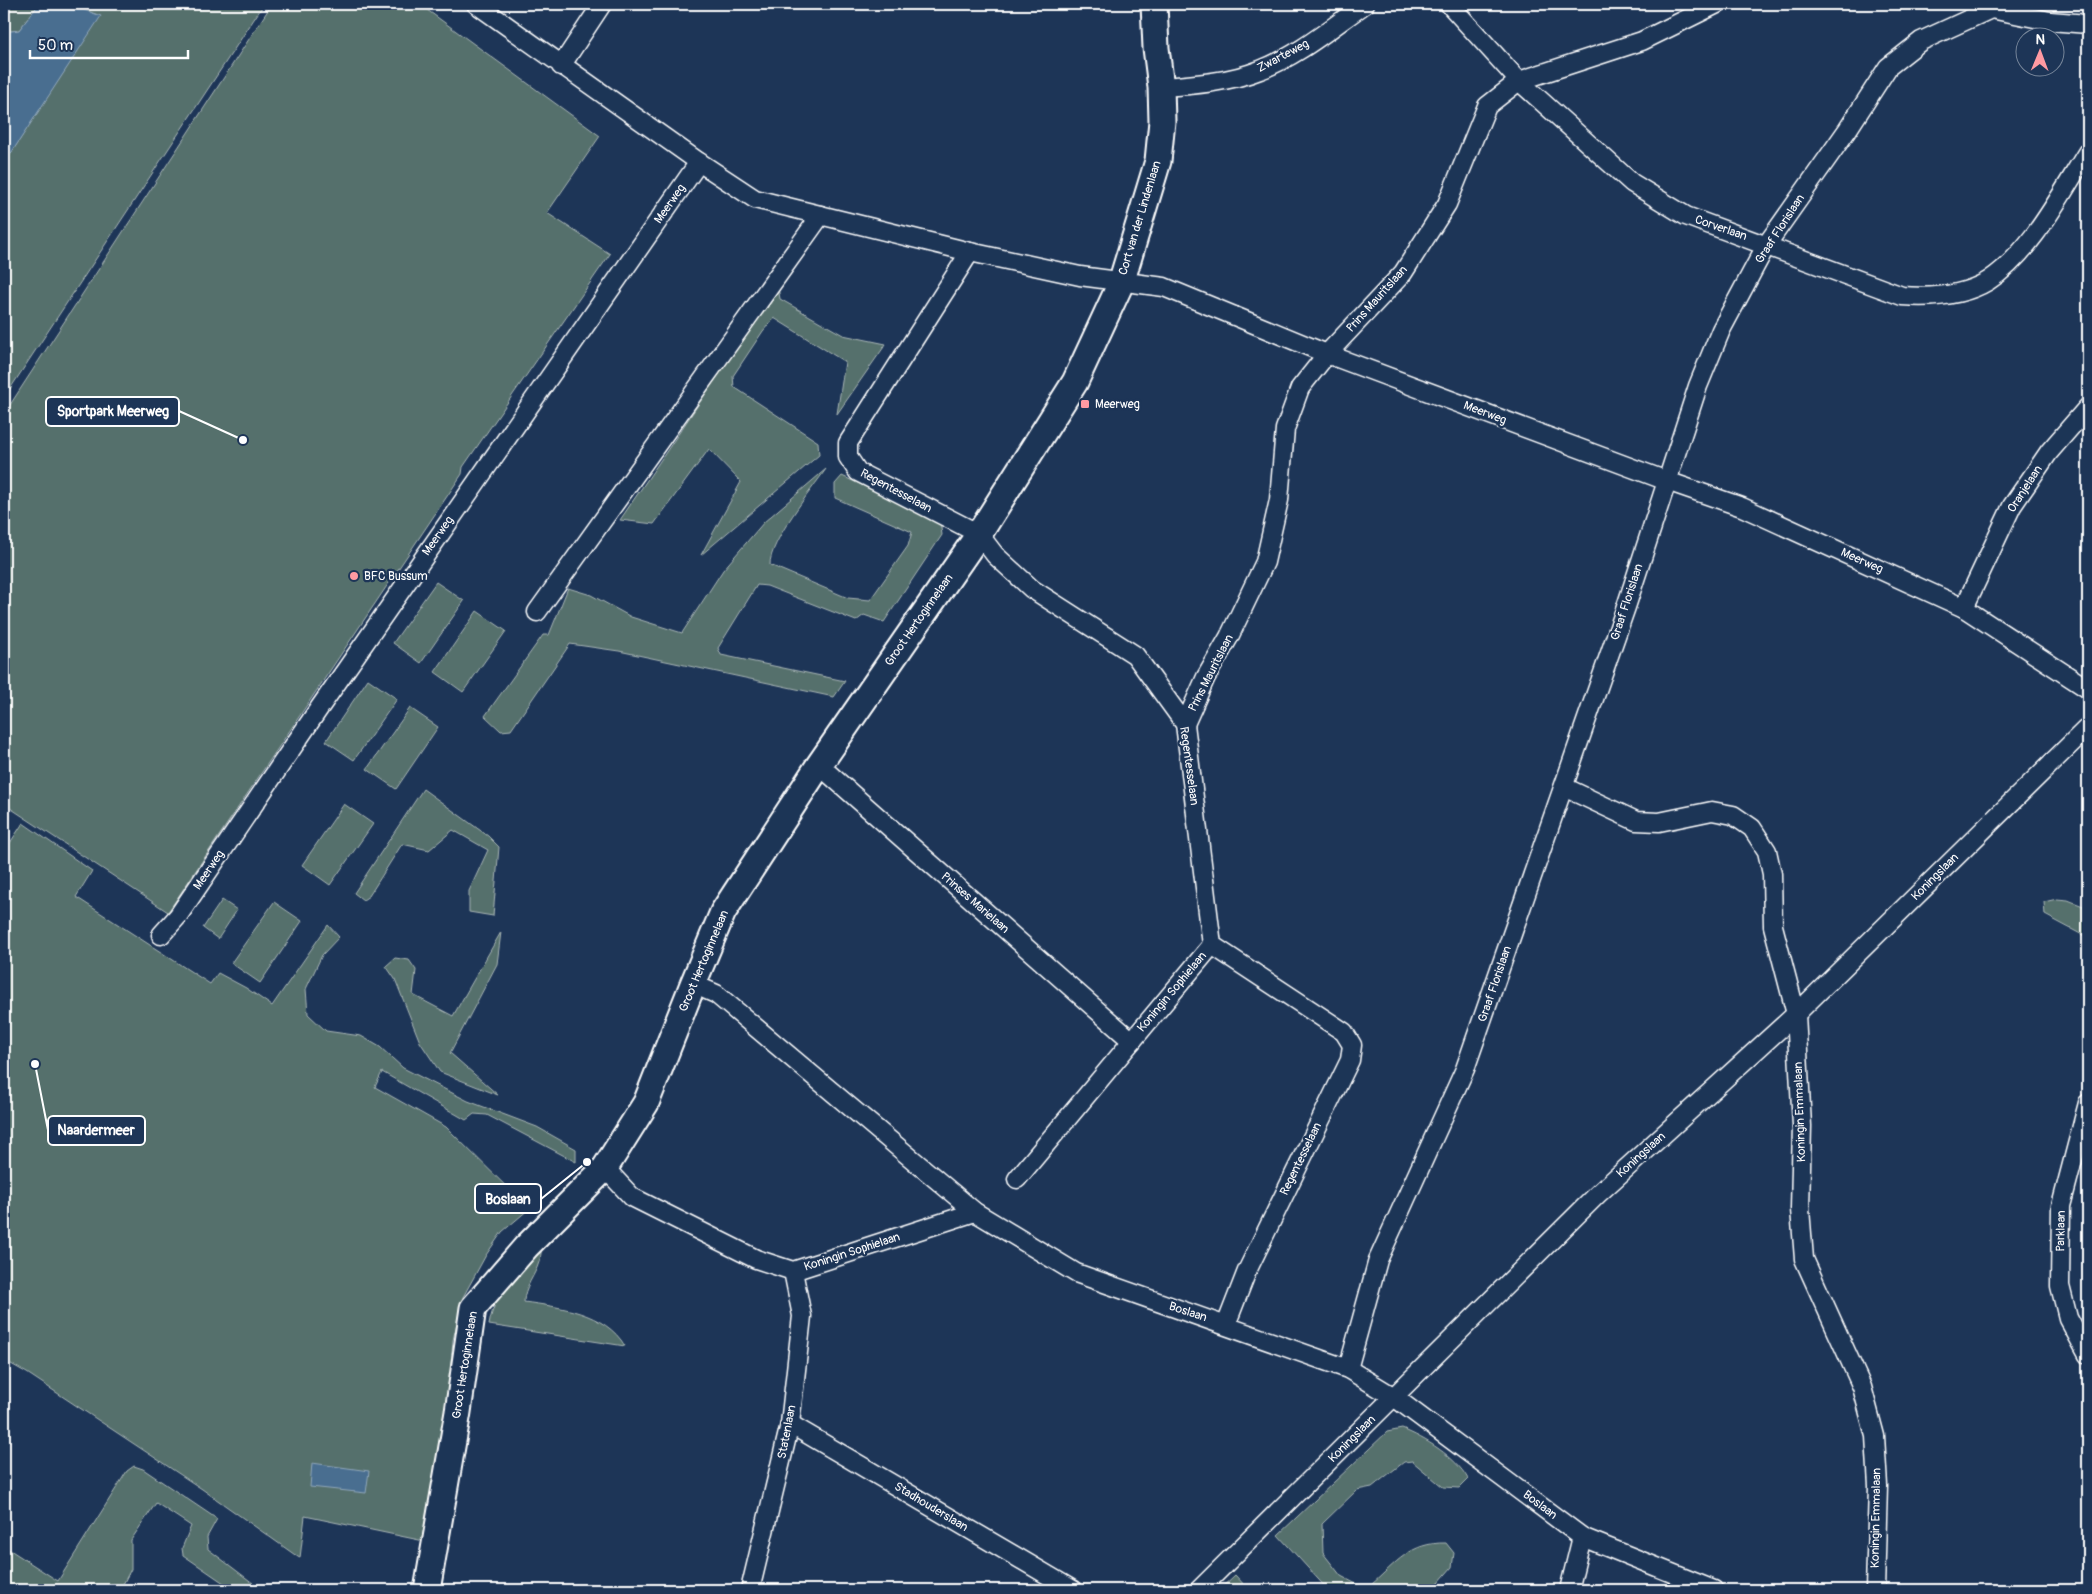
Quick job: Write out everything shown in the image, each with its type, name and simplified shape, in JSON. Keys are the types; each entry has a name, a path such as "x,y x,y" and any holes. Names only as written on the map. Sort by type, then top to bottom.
{"main road":[{"name":"Cort van der Lindenlaan","path":"1121,283 1158,164 1162,121 1154,4"},
{"name":"Groot Hertoginnelaan","path":"427,1590 458,1412 473,1308 526,1247 605,1168 646,1103 692,984 723,912 819,765 979,534 1075,382 1121,283"}],"street":[{"name":"Meerweg","path":"476,4 698,162 755,199 970,252 1080,276 1121,283 1164,287 1327,354 1666,482 1742,507 1964,608 2088,689"},
{"path":"561,66 602,4"},
{"name":"Zwarteweg","path":"1161,87 1221,80 1260,70 1293,53 1365,4"},
{"name":"Corverlaan","path":"1449,4 1518,81 1632,183 1686,216 1767,244 1902,296 1951,295 1987,282 2014,259 2037,229 2088,151"},
{"name":"Prins Mauritslaan","path":"1185,724 1206,677 1229,637 1265,562 1279,500 1285,429 1300,388 1327,354 1403,273 1447,204 1487,106 1518,81 1642,42 1716,4"},
{"name":"Graaf Florislaan","path":"1348,1369 1378,1260 1465,1069 1564,787 1698,386 1718,338 1767,244 1848,129 1888,67 1921,41 1988,6 2050,21 2088,24"},
{"name":"Meerweg","path":"161,935 178,916 320,707 698,162"},
{"path":"536,612 821,215"},
{"name":"Regentesselaan","path":"970,252 848,443 848,457 858,472 979,534 995,555 1032,589 1135,655 1185,724 1212,945 1344,1032 1352,1046 1350,1060 1247,1272 1226,1325"},
{"name":"Oranjelaan","path":"1964,608 2012,506 2049,452 2088,406"},
{"name":"Koningslaan","path":"1199,1590 1598,1194 1796,1014 2088,726"},
{"name":"Prinses Marielaan","path":"819,765 1132,1040"},
{"name":"Koningin Emmalaan","path":"1564,787 1636,822 1659,822 1712,811 1733,816 1752,828 1767,851 1772,874 1774,926 1796,1014 1802,1126 1800,1209 1804,1259 1862,1387 1875,1436 1878,1486 1875,1590"},
{"name":"Koningin Sophielaan","path":"1017,1178 1212,945"},
{"name":"Boslaan","path":"692,984 716,994 975,1212 1076,1273 1348,1369 1394,1397 1582,1537 1714,1590"},
{"name":"Parklaan","path":"2088,1103 2061,1206 2060,1286 2068,1318 2088,1355"},
{"name":"Koningin Sophielaan","path":"605,1168 632,1197 756,1259 793,1271 975,1212"},
{"name":"Statenlaan","path":"750,1590 790,1424 802,1316 793,1271"},
{"name":"Stadhouderslaan","path":"790,1424 1073,1590"},
{"path":"1569,1590 1582,1537"}],"green space":[{"path":"4,4 39,4 19,30 4,32"},
{"path":"68,4 264,4 4,398 4,164 100,16"},
{"path":"272,4 419,4 600,136 547,213 610,254 463,467 462,474 168,912 4,804 4,414"},
{"path":"778,287 780,299 843,335 886,344 837,414 845,362 774,318 733,376 734,387 818,442 819,455 701,555 741,482 709,449 654,524 620,520"},
{"path":"826,469 776,543 770,565 848,598 870,600 908,546 912,532 835,498 835,484 842,476 940,521 942,535 884,622 864,615 856,621 767,586 757,585 718,648 721,655 845,681 834,697 619,651 570,644 511,730 501,731 485,716 543,635 549,635 568,588 591,595 631,617 682,633 723,570 764,522"},
{"path":"436,582 464,601 421,663 393,643"},
{"path":"477,611 506,631 463,692 435,672"},
{"path":"368,679 397,699 354,760 326,741"},
{"path":"410,708 438,727 396,789 367,769"},
{"path":"423,789 488,836 499,847 493,916 469,912 469,891 488,850 453,830 429,850 402,844 369,896 363,900 354,893"},
{"path":"344,804 373,824 330,885 302,865"},
{"path":"23,823 92,871 76,897 210,984 218,973 246,988 272,1006 328,925 339,937 322,955 306,989 308,1014 326,1031 361,1036 380,1047 403,1068 468,1101 537,1127 576,1149 576,1162 487,1115 474,1114 466,1120 382,1072 375,1087 446,1127 529,1209 502,1232 486,1255 463,1297 453,1340 448,1402 424,1541 305,1516 300,1558 202,1489 27,1373 4,1360 4,848 6,849"},
{"path":"2057,899 2068,900 2088,908 2088,938 2045,915 2044,902"},
{"path":"222,900 237,910 218,939 203,928"},
{"path":"274,902 302,921 260,983 231,963"},
{"path":"501,932 497,964 450,1053 498,1095 440,1072 420,1042 395,979 386,966 395,958 409,960 416,970 413,995 453,1016"},
{"path":"541,1235 542,1248 540,1259 526,1291 524,1302 566,1309 593,1318 606,1325 625,1346 489,1325 492,1312 503,1288"},
{"path":"1402,1429 1439,1449 1456,1463 1468,1479 1459,1488 1443,1487 1412,1461 1404,1462 1372,1487 1357,1490 1322,1524 1323,1553 1341,1576 1358,1585 1371,1585 1404,1555 1423,1546 1433,1544 1446,1543 1454,1553 1452,1567 1432,1590 1328,1590 1278,1535 1387,1432"},
{"path":"134,1466 143,1469 217,1519 207,1537 208,1549 262,1590 234,1590 183,1555 182,1548 191,1526 156,1503 131,1540 131,1569 120,1590 4,1590 4,1546 58,1581 127,1471"},
{"path":"1235,1575 1249,1590 1219,1590"}],"water":[{"path":"39,4 68,4 101,16 4,164 4,32 19,30"},
{"path":"312,1463 369,1471 366,1493 310,1487"}],"place":[{"name":"Meerweg","path":"1085,404"},
{"name":"Sportpark Meerweg","path":"243,440"},
{"name":"BFC Bussum","path":"354,576"},
{"name":"Naardermeer","path":"35,1064"},
{"name":"Boslaan","path":"587,1162"}]}
